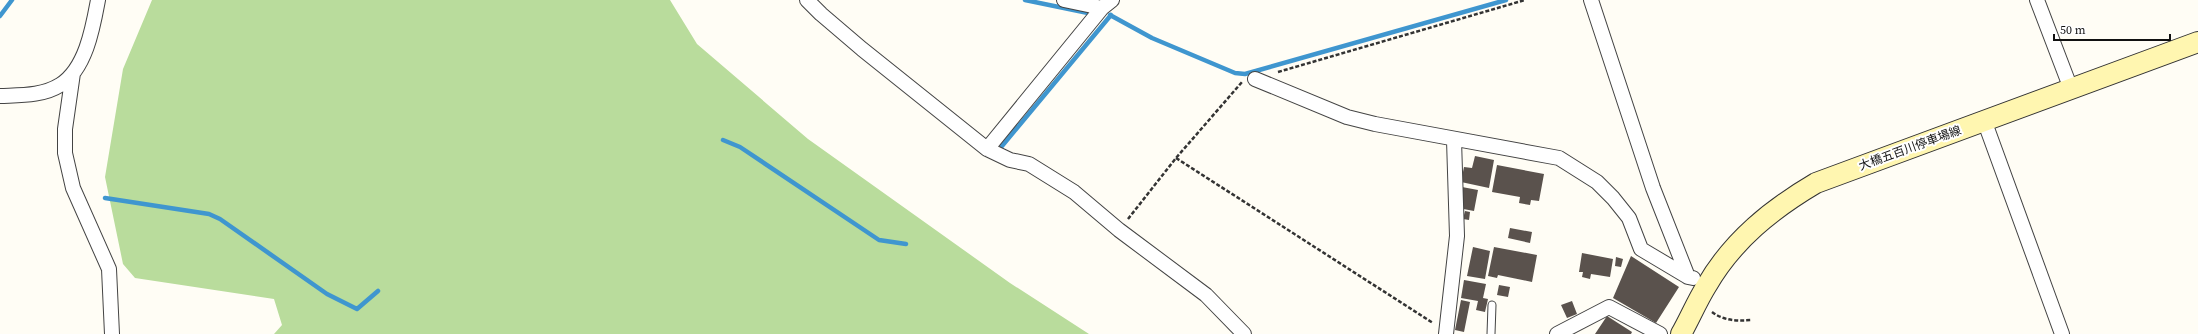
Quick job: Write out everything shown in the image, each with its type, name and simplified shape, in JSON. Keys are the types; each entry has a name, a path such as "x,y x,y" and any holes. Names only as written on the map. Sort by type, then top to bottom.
{"main road":[{"name":"大橋五百川停車場線","path":"1681,334 1703,293 1732,250 1756,223 1783,202 1816,183 2198,42"}],"street":[{"path":"0,96 35,94 48,90 60,85 73,73 91,40 98,0"},
{"path":"807,0 862,49 987,149 1010,160 1029,164 1074,192 1119,230 1206,295 1244,334"},
{"path":"1064,0 1107,4"},
{"path":"1592,0 1653,188 1688,276"},
{"path":"2037,0 2071,89"},
{"path":"987,149 1107,4"},
{"path":"73,73 65,129 65,153 77,196 108,269 112,334"},
{"path":"1255,79 1347,117 1400,130 1454,140 1500,146 1559,158 1597,182 1613,198 1629,218 1641,249 1688,276 1703,293"},
{"path":"1984,120 2062,334"},
{"path":"1446,334 1457,236 1454,140"},
{"path":"1557,334 1609,307 1660,334"}],"lane":[{"path":"1491,334 1492,305"}],"path":[{"path":"1176,158 1305,242 1431,321 1446,334"},
{"path":"1703,293 1718,317 1736,321 1752,320"}],"green space":[{"path":"152,0 670,0 697,44 808,139 1010,283 1089,334 274,334 282,325 274,299 135,278 123,264 105,177 123,69"}],"building":[{"path":"1475,156 1494,160 1489,188 1461,182 1464,167 1472,168"},
{"path":"1497,165 1544,174 1539,201 1531,200 1530,205 1519,203 1520,197 1492,192"},
{"path":"1462,187 1478,190 1474,211 1458,208"},
{"path":"1465,211 1470,212 1469,220 1463,219"},
{"path":"1510,228 1532,232 1530,243 1508,238"},
{"path":"1473,247 1490,251 1485,279 1467,276"},
{"path":"1494,247 1537,255 1532,282 1498,275 1497,278 1488,276"},
{"path":"1582,253 1613,259 1610,277 1591,274 1590,279 1582,277 1583,272 1579,272"},
{"path":"1631,256 1679,287 1656,323 1613,298"},
{"path":"1616,257 1623,259 1621,267 1615,266"},
{"path":"1464,280 1486,284 1483,298 1488,299 1485,312 1476,310 1478,301 1461,298"},
{"path":"1499,285 1510,287 1508,297 1497,295"},
{"path":"1461,300 1470,302 1464,332 1455,330"},
{"path":"1572,301 1577,314 1567,318 1561,305"},
{"path":"1607,316 1632,332 1631,334 1595,334"}],"waterway":[{"path":"0,16 12,0"},
{"path":"1025,0 1088,13"},
{"path":"1110,15 1152,38 1235,73 1245,74 1506,0"},
{"path":"1002,146 1111,15"},
{"path":"723,140 740,147 879,240 906,244"},
{"path":"105,198 209,214 220,219 327,294 357,309 378,291"}]}
